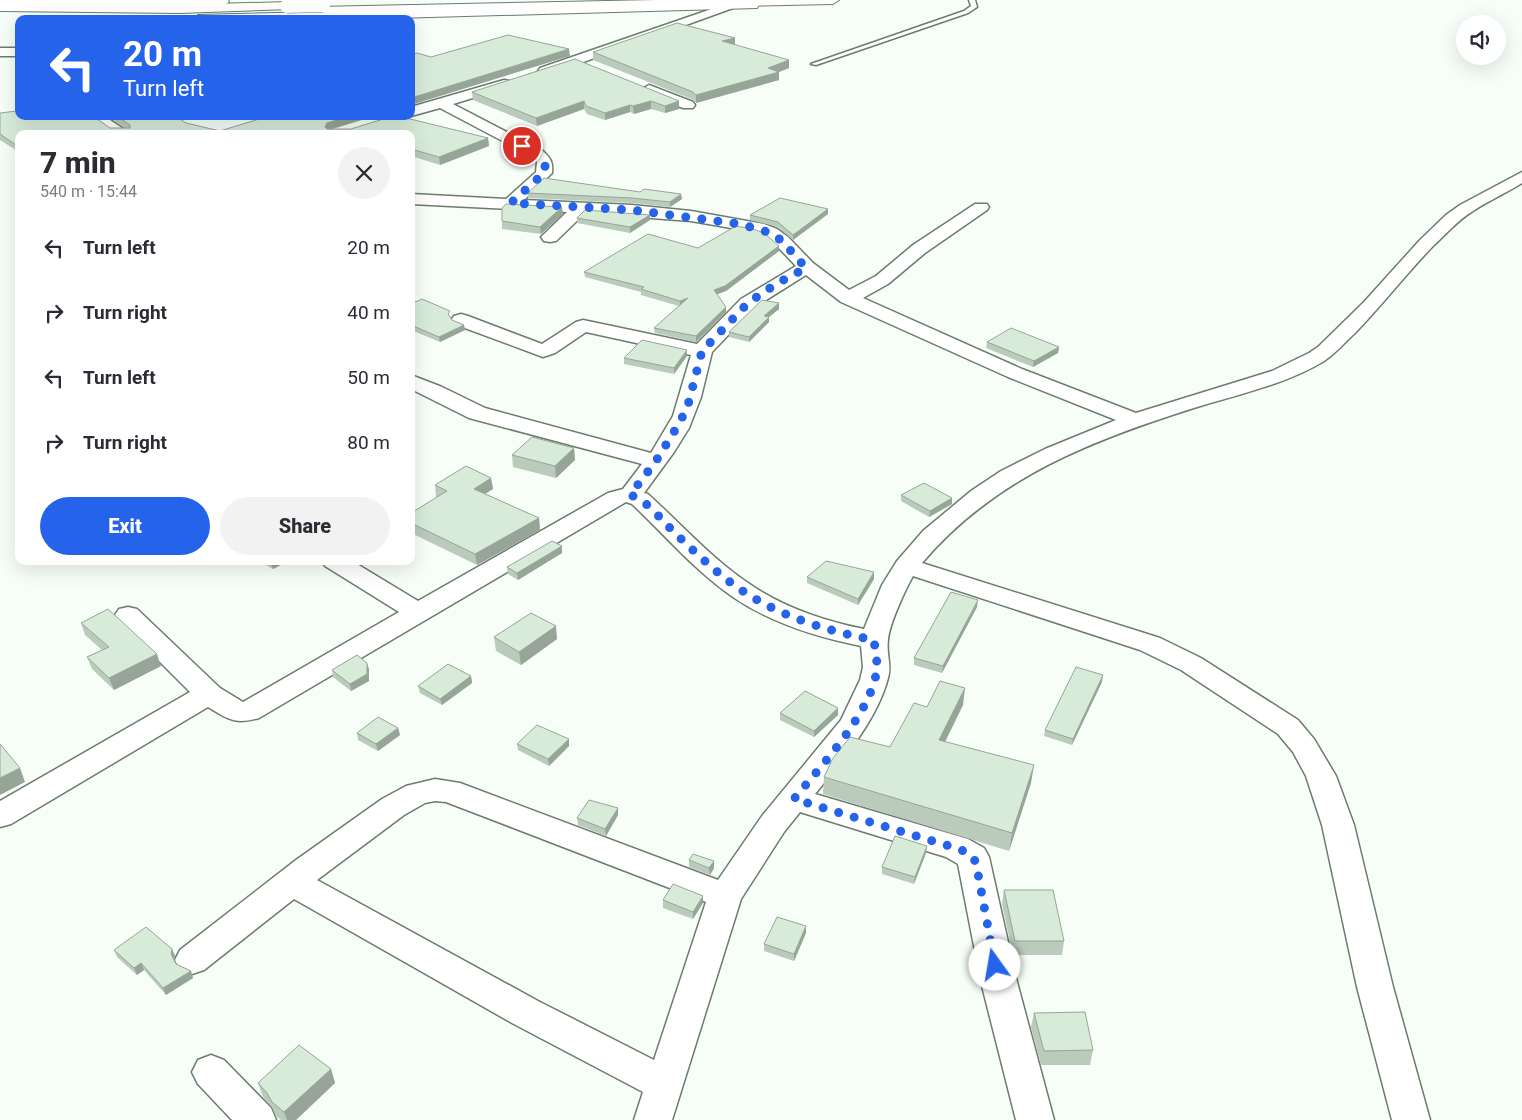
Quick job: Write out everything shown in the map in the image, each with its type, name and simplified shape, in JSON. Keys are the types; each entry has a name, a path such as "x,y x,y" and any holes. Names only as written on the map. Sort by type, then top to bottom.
{"main road":[{"path":"0,1 304,0"},
{"path":"272,15 317,5 534,0"},
{"path":"317,5 833,0"},
{"path":"193,15 729,6 768,4 774,1"},
{"path":"0,7 287,12"},
{"path":"0,14 81,15"},
{"path":"0,20 15,20"}],"street":[{"path":"533,74 729,6"},
{"path":"0,52 15,52"},
{"path":"577,60 594,67"},
{"path":"415,111 443,104 515,80"},
{"path":"637,84 688,105"},
{"path":"443,104 538,154 545,161 544,173 511,203"},
{"path":"101,120 117,130"},
{"path":"653,1120 725,896 772,824 853,724 870,691 877,667 874,640 895,585 906,566 932,536 979,496 1009,476 1053,454 1135,420 1279,375 1316,357 1325,351 1371,306 1426,244 1452,219 1466,208 1522,178"},
{"path":"415,199 581,207 691,216 758,228 782,241 806,268 848,298 1015,373 1135,420"},
{"path":"550,237 581,207"},
{"path":"848,298 882,280 920,249 981,207"},
{"path":"128,616 210,695 236,712 249,710 616,498 630,495 656,461 680,422 688,405 702,351 748,303 776,284 806,268"},
{"path":"462,320 543,350 548,349 583,326 702,351"},
{"path":"415,383 477,413 656,461"},
{"path":"630,495 646,504 720,574 768,607 809,624 874,640"},
{"path":"341,565 417,612"},
{"path":"906,566 1150,644 1204,672 1288,727 1304,746 1321,776 1330,799 1338,825 1375,987 1411,1120"},
{"path":"0,816 198,698 210,695"},
{"path":"192,960 392,807 417,794 435,790 449,791 725,896"},
{"path":"794,799 956,848 973,857 976,863 987,930 999,982 1035,1120"},
{"path":"292,882 525,1012 665,1085"},
{"path":"211,1072 257,1120"}],"lane":[{"path":"814,64 966,12 974,7 972,0"}],"building":[{"path":"677,23 735,38 722,41 789,60 768,68 779,72 696,95 693,92 593,52"},
{"path":"508,35 569,49 415,97 415,54 431,57"},
{"path":"575,59 679,101 665,106 651,101 605,113 586,106 584,101 536,118 472,92"},
{"path":"15,111 15,120 99,120 110,128 130,128 130,125 123,120 181,120 186,123 216,130 15,130 15,144 0,134 0,113"},
{"path":"256,120 336,120 327,123 325,127 327,129 351,129 380,120 414,120 488,138 439,157 415,150 415,130 223,130"},
{"path":"544,178 640,192 644,189 681,194 670,202 632,198 528,193"},
{"path":"780,198 828,209 793,235 778,222 750,215"},
{"path":"506,204 562,207 540,227 502,221 502,208"},
{"path":"585,210 650,215 630,227 577,218"},
{"path":"736,226 764,233 779,246 725,286 714,290 726,307 696,336 654,328 688,298 680,301 641,289 644,287 584,272 648,234 698,248"},
{"path":"422,299 450,311 448,314 452,320 464,325 439,337 415,327 415,302"},
{"path":"762,300 779,303 764,316 769,317 749,337 729,332"},
{"path":"1011,328 1059,347 1034,361 987,342"},
{"path":"642,340 687,350 674,368 624,358"},
{"path":"532,437 574,448 555,466 512,455"},
{"path":"466,466 491,478 474,489 539,518 475,554 415,525 415,511 447,491 435,485"},
{"path":"924,483 952,498 930,511 901,495"},
{"path":"552,541 562,546 517,573 507,567"},
{"path":"826,561 874,572 858,599 807,577"},
{"path":"951,592 978,600 943,666 914,658"},
{"path":"108,609 157,654 109,678 87,657 109,647 81,623"},
{"path":"531,613 556,626 519,652 494,637"},
{"path":"357,655 367,663 367,674 350,684 332,670"},
{"path":"448,664 471,676 440,699 418,686"},
{"path":"1076,667 1103,675 1073,739 1045,730"},
{"path":"940,681 965,688 939,740 1034,765 1012,833 824,777 833,758 850,737 890,747 914,703 927,707"},
{"path":"805,691 838,708 814,731 780,713"},
{"path":"378,717 398,728 376,744 357,733"},
{"path":"537,725 569,739 548,759 517,744"},
{"path":"0,744 20,768 0,778"},
{"path":"589,800 618,808 605,829 577,818"},
{"path":"895,836 927,846 915,877 882,867"},
{"path":"693,854 714,861 709,868 689,860"},
{"path":"673,884 703,896 693,912 663,900"},
{"path":"1004,890 1053,890 1064,941 1015,941"},
{"path":"777,917 806,926 794,954 764,944"},
{"path":"146,927 172,949 171,954 176,964 191,971 163,988 141,963 134,968 114,950"},
{"path":"1085,1012 1093,1050 1044,1051 1034,1013"},
{"path":"299,1045 331,1069 284,1112 272,1102 258,1083"}],"route":[{"path":"522,146 538,154 545,161 546,166 544,173 511,203 632,210 691,216 740,224 771,233 782,241 806,268 776,284 748,303 702,351 688,405 680,422 656,461 630,495 640,499 720,574 742,591 768,607 789,617 840,634 874,640 877,667 870,691 853,724 794,799 956,848 973,857 976,863 995,965"}]}
